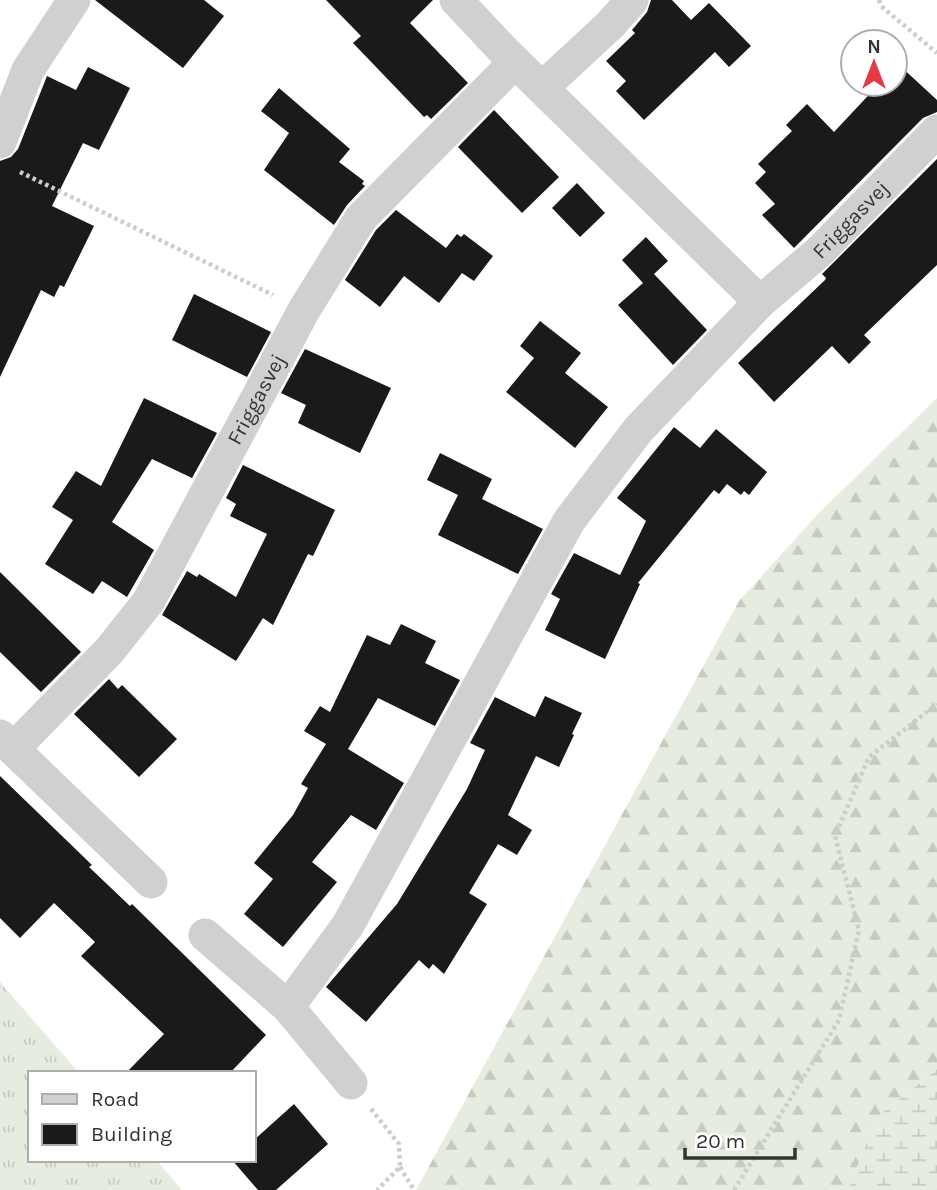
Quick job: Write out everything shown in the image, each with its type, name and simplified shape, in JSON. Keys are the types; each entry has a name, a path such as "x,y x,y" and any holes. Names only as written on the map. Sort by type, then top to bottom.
{"street":[{"path":"6,155 28,70 74,0"},
{"path":"456,0 515,62 760,302"},
{"path":"542,88 610,25 632,0"},
{"name":"Friggasvej","path":"151,882 6,743 109,651 148,602 304,310 361,218 515,62"},
{"name":"Friggasvej","path":"288,1007 348,925 569,521 638,430 760,302 819,252 937,131"},
{"path":"205,934 288,1007 351,1083"}],"path":[{"path":"879,0 881,6 937,53"},
{"path":"6,155 304,310"},
{"path":"734,1190 839,1020 859,930 835,836 869,757 937,704"},
{"path":"351,1083 399,1144 400,1167 414,1190"},
{"path":"377,1190 400,1167"}],"green space":[{"path":"937,398 937,1069 877,1117 848,1190 416,1190 739,601 818,514"},
{"path":"0,982 77,1071 28,1071 28,1162 158,1162 182,1190 0,1190"},
{"path":"937,1069 937,1190 848,1190 877,1117"}],"building":[{"path":"95,0 204,0 224,16 183,68"},
{"path":"326,0 433,0 410,23 468,83 431,119 427,115 424,117 353,43 361,36"},
{"path":"651,0 672,0 691,20 709,3 751,46 729,67 715,52 644,120 616,91 626,81 606,61 635,33 632,30 647,12"},
{"path":"88,67 130,88 99,150 83,143 52,206 94,226 64,287 60,285 54,297 41,290 0,377 0,161 11,157 18,149 47,76 76,90"},
{"path":"909,74 937,100 937,112 923,118 794,248 762,215 775,204 755,183 766,172 758,164 792,131 786,125 807,104 834,132 866,98 909,98"},
{"path":"279,88 350,149 339,162 364,181 362,184 365,186 347,205 334,225 264,170 289,133 261,111"},
{"path":"494,110 559,177 522,213 458,147"},
{"path":"937,159 937,265 864,335 871,342 849,364 832,346 774,402 738,363 825,280 822,274"},
{"path":"577,183 605,213 580,237 552,208"},
{"path":"396,210 446,248 457,234 461,237 464,234 493,256 474,281 462,273 439,303 404,276 380,307 345,280 376,230"},
{"path":"646,237 668,261 654,274 707,330 673,365 618,305 643,283 622,260"},
{"path":"194,294 271,332 247,377 172,340"},
{"path":"540,321 581,353 565,373 608,407 575,448 506,392 534,358 520,346"},
{"path":"305,349 391,388 360,453 298,423 306,405 281,393"},
{"path":"144,398 217,433 192,478 152,459 112,522 154,550 127,597 102,581 93,594 45,564 73,520 52,507 76,471 101,486"},
{"path":"674,427 700,448 716,429 767,472 749,495 744,491 741,495 727,484 719,494 714,490 638,583 640,584 605,659 545,630 560,599 551,594 574,553 620,575 646,521 617,498"},
{"path":"440,453 492,479 482,499 543,529 518,574 438,535 458,495 427,480"},
{"path":"243,465 335,510 313,556 308,554 273,625 263,618 236,661 162,615 187,571 197,577 199,574 236,597 267,534 230,516 236,504 226,498"},
{"path":"0,572 81,652 41,692 0,652"},
{"path":"401,624 436,641 425,663 460,680 435,726 378,698 348,749 404,783 376,830 351,815 312,862 337,882 283,947 244,914 273,879 254,863 293,815 308,788 301,784 326,744 304,731 320,706 330,712 367,635 390,645"},
{"path":"109,679 118,689 122,685 177,739 139,777 74,714"},
{"path":"545,696 582,713 559,767 536,756 508,815 532,830 517,855 498,844 469,893 487,904 444,974 433,964 429,969 419,960 366,1022 326,987 397,904 467,789 485,750 470,743 495,697 535,717"},
{"path":"0,776 92,865 89,867 130,906 132,904 266,1035 232,1071 128,1071 164,1034 81,956 95,942 54,903 20,938 0,918"},
{"path":"294,1104 328,1144 276,1190 258,1190 234,1162 256,1162 256,1138"}]}
